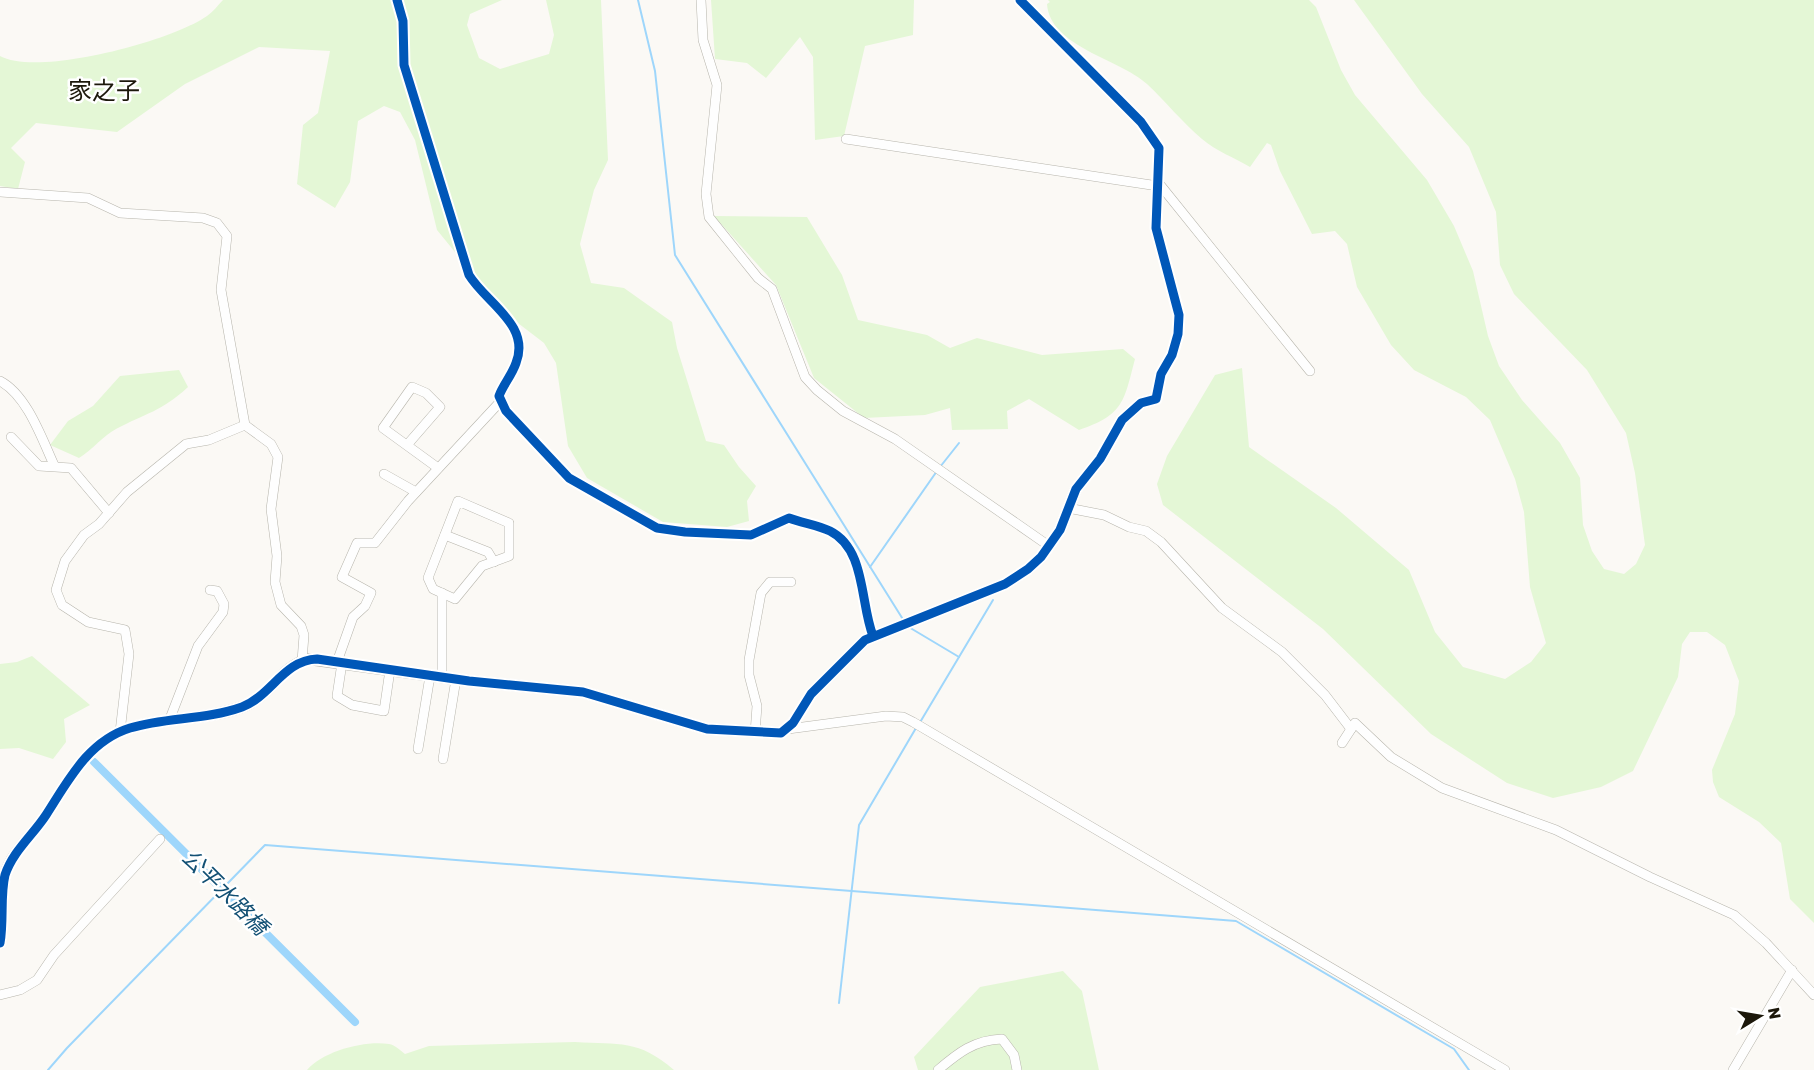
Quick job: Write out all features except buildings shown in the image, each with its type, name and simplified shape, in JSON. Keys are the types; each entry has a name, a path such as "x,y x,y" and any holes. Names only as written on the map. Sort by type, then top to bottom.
{"street":[{"path":"390,670 384,711 352,705 338,696 340,663 353,617 365,606 371,593 342,578 357,543 375,543 416,492 500,402 501,390 516,363 519,346 512,323 486,299 469,275 404,65 403,21 398,0"},
{"path":"701,0 703,40 717,85 706,194 709,217 758,278 772,289 806,376 817,390 843,411 895,439 1049,546"},
{"path":"788,729 811,694 856,646 873,636 1017,578 1041,557 1060,530 1076,489 1101,459 1122,420 1141,403 1156,399 1161,374 1172,355 1178,334 1179,315 1170,276 1158,246 1156,228 1160,148 1150,132 1020,0"},
{"path":"846,139 1157,184 1311,371"},
{"path":"0,192 88,198 120,213 203,218 217,223 227,236 221,290 245,425 271,444 278,457 271,508 277,556 275,582 281,605 301,626 304,635 302,661"},
{"path":"0,381 12,391 35,421 54,465"},
{"path":"407,446 440,407 426,393 412,387 383,428 407,446 438,468"},
{"path":"500,402 569,478 657,528 685,532 751,535 789,519 830,531 850,551 857,563 866,617 873,636"},
{"path":"120,732 129,654 125,630 88,622 62,605 56,590 65,561 84,534 109,513 134,486 186,444 209,440 245,425"},
{"path":"11,437 39,466 54,465 71,468 109,513"},
{"path":"384,474 416,492"},
{"path":"458,501 509,523 509,556 494,562 482,566 455,599 433,589 428,578 458,501"},
{"path":"1068,508 1104,515 1129,527 1146,531 1161,542 1222,608 1282,652 1325,695 1351,729"},
{"path":"445,535 488,552 494,562"},
{"path":"755,733 757,706 749,675 749,660 761,593 770,582 791,582"},
{"path":"169,721 198,646 223,612 224,604 221,596 217,591 210,590"},
{"path":"442,593 442,677"},
{"path":"0,943 2,887 9,864 46,815 68,777 103,741 120,732 244,706 264,694 291,667 302,661 317,659 430,676 583,692 707,729 773,734 788,729 886,716 903,717 1505,1070"},
{"path":"418,749 430,676"},
{"path":"443,759 456,679"},
{"path":"1342,743 1355,723 1391,757 1442,788 1556,830 1650,877 1734,915 1792,970 1814,995"},
{"path":"0,995 20,990 37,980 54,955 160,839"},
{"path":"1733,1070 1792,970"},
{"path":"938,1070 962,1049 988,1040 1002,1039 1014,1055 1017,1070"}],"green space":[{"path":"223,0 502,0 470,14 467,25 479,58 500,69 549,54 554,35 546,0 601,0 608,160 594,190 580,244 591,283 624,288 672,322 677,348 706,441 724,445 756,486 747,501 749,521 727,527 663,522 587,478 568,446 556,363 544,343 514,320 437,230 415,140 400,112 384,106 358,121 350,182 335,208 297,184 303,125 318,113 330,51 259,47 185,84 117,132 36,123 11,148 25,162 18,189 0,186 0,56 18,61 43,62 105,53 165,36 190,26 209,14"},
{"path":"711,0 914,0 913,35 865,46 844,136 815,140 813,57 800,37 766,78 747,63 715,59"},
{"path":"1048,0 1309,0 1316,7 1341,70 1355,95 1427,180 1454,226 1473,271 1488,336 1499,366 1522,400 1560,443 1580,478 1583,525 1592,551 1604,569 1624,574 1636,564 1645,545 1635,473 1626,433 1587,370 1514,294 1500,265 1496,212 1469,147 1422,94 1354,0 1814,0 1814,923 1790,899 1781,843 1759,822 1719,797 1713,782 1712,770 1735,714 1739,681 1725,645 1707,632 1690,632 1682,644 1678,677 1633,771 1601,787 1553,798 1507,783 1431,734 1323,629 1163,505 1157,484 1167,456 1215,375 1242,368 1249,447 1336,508 1409,570 1435,632 1463,667 1505,679 1531,662 1546,643 1530,587 1524,512 1515,479 1490,420 1466,397 1414,370 1391,345 1357,287 1347,244 1335,231 1312,234 1280,171 1271,145 1267,143 1250,167 1213,147 1202,139 1147,84 1135,75 1073,42 1060,31 1051,19"},
{"path":"714,216 807,217 842,275 858,320 927,335 950,348 977,338 1042,355 1123,349 1135,359 1120,405 1105,418 1079,430 1029,399 1007,411 1008,429 952,430 950,408 925,415 864,418 814,378 776,285"},
{"path":"179,370 188,387 161,407 111,432 79,458 50,445 68,421 93,406 120,376"},
{"path":"32,656 90,705 64,719 66,742 53,759 19,748 0,749 0,664 17,662"},
{"path":"1063,971 1082,991 1099,1070 918,1070 914,1057 980,987"},
{"path":"575,1042 628,1045 639,1048 674,1070 307,1070 323,1057 357,1045 379,1043 391,1045 405,1054 429,1046"}],"waterway":[{"path":"638,0 655,71 675,255 904,621"},
{"path":"940,467 959,443"},
{"path":"870,567 937,471"},
{"path":"919,724 993,600"},
{"path":"907,626 959,657"},
{"path":"839,1003 859,825 916,728"},
{"name":"公平水路橋","path":"94,762 355,1022"},
{"path":"48,1070 265,845 1236,921 1454,1049 1469,1070"}],"cycle path":[{"path":"397,0 403,21 404,65 469,275 505,315 517,337 519,349 516,363 499,396 506,411 569,478 657,528 685,532 751,535 789,518 830,531 842,539 856,563 873,636"},
{"path":"0,943 2,900 5,875 9,866 71,776 91,752 102,742 130,728 242,707 261,695 295,665 305,661 317,659 469,681 583,692 707,729 781,733 793,723 811,694 865,640 1005,584 1028,569 1041,557 1060,530 1076,489 1100,459 1122,420 1141,403 1156,399 1161,374 1172,355 1178,334 1179,315 1156,228 1159,148 1141,122 1020,0"}],"district":[{"name":"家之子","path":"104,91"}]}
